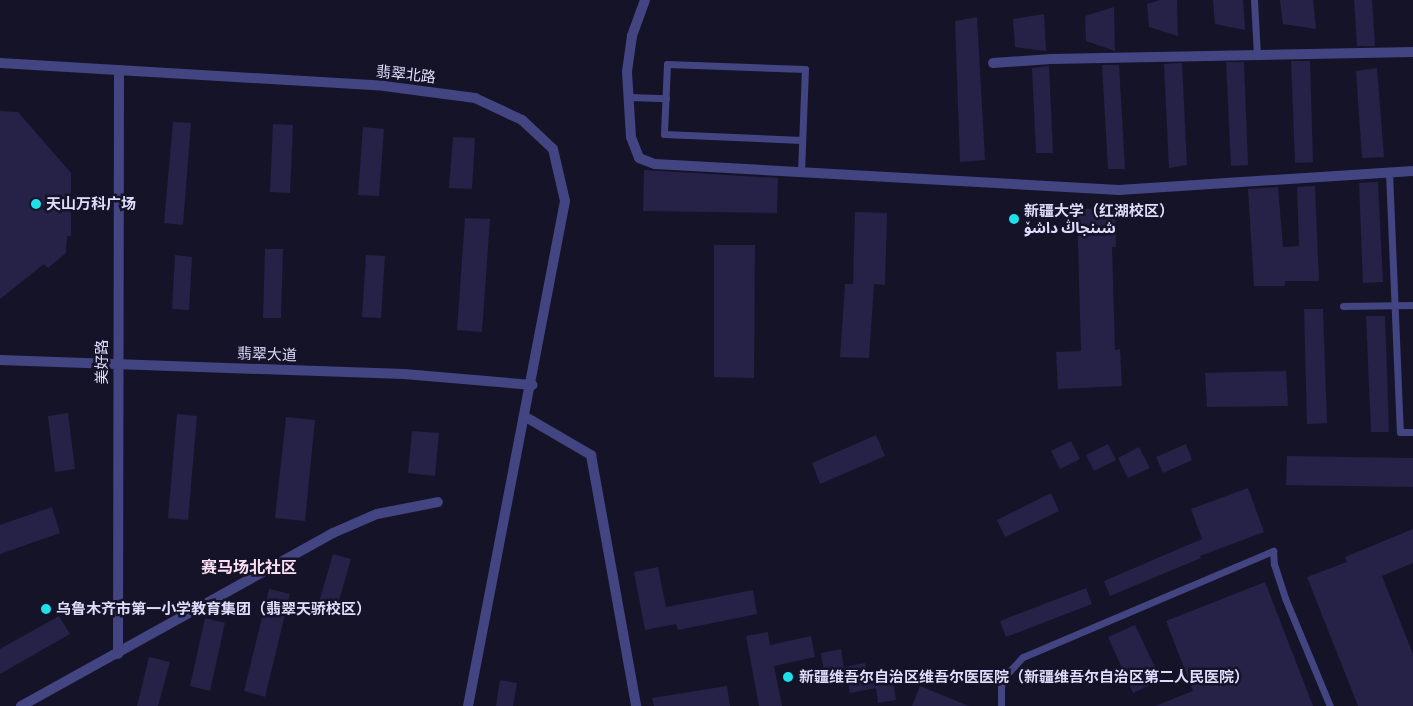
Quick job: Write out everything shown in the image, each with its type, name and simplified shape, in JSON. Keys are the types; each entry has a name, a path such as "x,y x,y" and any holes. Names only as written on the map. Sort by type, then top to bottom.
{"street":[{"path":"645,0 632,36 627,72 631,137 638,158 655,164 1118,190 1413,171"},
{"path":"993,63 1051,59 1413,52"},
{"name":"翡翠北路","path":"0,63 393,87 475,98 522,120 553,149 565,201 532,384 524,416 468,706"},
{"name":"美好路","path":"118,70 118,654"},
{"name":"翡翠大道","path":"0,360 117,362 404,374 532,384"},
{"path":"524,416 591,455 636,706"},
{"path":"21,706 118,654 333,533 378,514 438,502"}],"lane":[{"path":"1254,0 1257,55"},
{"path":"801,172 805,69 668,64 664,134 802,140"},
{"path":"629,97 666,98"},
{"path":"1389,172 1400,432 1413,432"},
{"path":"1344,306 1413,305"},
{"path":"1001,706 1001,686 1005,676 1023,657 1273,551 1274,564 1285,598 1330,706"}],"building":[{"path":"1160,0 1177,0 1178,36 1149,27 1147,4"},
{"path":"1213,0 1243,0 1245,30 1215,24"},
{"path":"1280,0 1313,0 1316,29 1283,24"},
{"path":"1354,0 1372,0 1375,46 1357,46"},
{"path":"1114,7 1115,51 1086,41 1085,16"},
{"path":"1044,14 1046,51 1015,47 1013,19"},
{"path":"977,17 985,160 960,162 955,21"},
{"path":"1291,61 1310,61 1313,162 1295,163"},
{"path":"1226,62 1244,62 1248,165 1231,166"},
{"path":"1182,63 1187,165 1169,168 1164,64"},
{"path":"1102,65 1119,65 1125,169 1108,169"},
{"path":"1049,66 1053,153 1036,153 1032,68"},
{"path":"1377,68 1384,157 1362,158 1356,71"},
{"name":"天山万科广场","path":"0,111 18,112 71,173 71,236 67,236 66,253 48,268 44,264 0,299"},
{"path":"173,122 191,123 183,225 164,223"},
{"path":"273,124 293,125 290,193 270,192"},
{"path":"363,127 384,129 379,196 358,195"},
{"path":"453,137 475,138 472,189 449,188"},
{"path":"644,170 778,178 777,213 643,211"},
{"path":"1378,182 1383,282 1363,283 1359,183"},
{"path":"1315,186 1319,281 1285,281 1285,286 1254,286 1248,189 1278,187 1283,247 1299,246 1297,187"},
{"path":"1077,209 1115,209 1116,247 1112,247 1115,350 1120,349 1122,386 1058,389 1056,352 1081,351"},
{"path":"855,212 887,213 885,285 874,284 869,358 840,357 845,284 853,284"},
{"path":"465,218 490,219 482,332 457,330"},
{"path":"714,245 755,245 754,378 714,377"},
{"path":"265,249 283,249 281,318 263,318"},
{"path":"175,255 192,257 189,310 172,309"},
{"path":"366,255 385,256 381,318 362,317"},
{"path":"1304,309 1323,309 1327,423 1307,424"},
{"path":"1366,316 1385,316 1389,432 1371,432"},
{"path":"1286,371 1288,406 1207,407 1205,373"},
{"path":"68,413 75,469 55,472 48,416"},
{"path":"177,414 197,416 188,520 168,518"},
{"path":"286,417 315,420 305,521 275,518"},
{"path":"412,431 439,433 435,476 408,473"},
{"path":"876,435 885,456 820,484 812,463"},
{"path":"1071,441 1080,459 1060,469 1051,451"},
{"path":"1108,444 1116,460 1094,471 1086,455"},
{"path":"1186,444 1192,460 1163,473 1156,457"},
{"path":"1139,447 1150,468 1128,478 1118,458"},
{"path":"1287,456 1413,458 1413,487 1286,485"},
{"path":"1248,488 1264,532 1200,556 1201,558 1110,596 1104,581 1202,539 1191,509"},
{"path":"1051,493 1059,511 1005,537 997,520"},
{"path":"52,507 60,533 0,554 0,525"},
{"path":"1413,529 1413,563 1382,576 1413,654 1413,706 1358,706 1307,577 1347,562 1345,557"},
{"path":"333,554 351,559 336,611 318,606"},
{"path":"658,567 666,607 753,590 757,614 678,630 676,624 645,630 634,572"},
{"path":"1265,582 1313,706 1155,706 1193,691 1166,621"},
{"path":"1086,588 1092,604 1006,637 1000,621"},
{"path":"269,589 290,594 265,697 244,691"},
{"path":"59,616 70,634 0,674 0,649"},
{"path":"205,618 225,623 210,691 190,686"},
{"path":"1135,625 1161,680 1133,693 1108,637"},
{"path":"768,632 770,645 811,636 815,657 774,666 782,706 759,706 746,636"},
{"path":"841,649 845,674 825,678 821,653"},
{"path":"149,657 170,662 158,706 137,706"},
{"path":"865,663 868,678 892,674 896,700 878,703 876,688 850,693 845,667"},
{"path":"500,680 517,683 513,706 496,706"},
{"path":"727,686 730,706 654,706 652,698"},
{"path":"920,686 969,706 912,706"}],"place":[{"name":"天山万科广场","path":"36,204"},
{"name":"新疆大学（红湖校区） شىنجاڭ داشۆ","path":"1014,219"},
{"name":"乌鲁木齐市第一小学教育集团（翡翠天骄校区）","path":"46,609"},
{"name":"新疆维吾尔自治区维吾尔医医院（新疆维吾尔自治区第二人民医院）","path":"788,677"}],"district":[{"name":"赛马场北社区","path":"249,568"}]}
